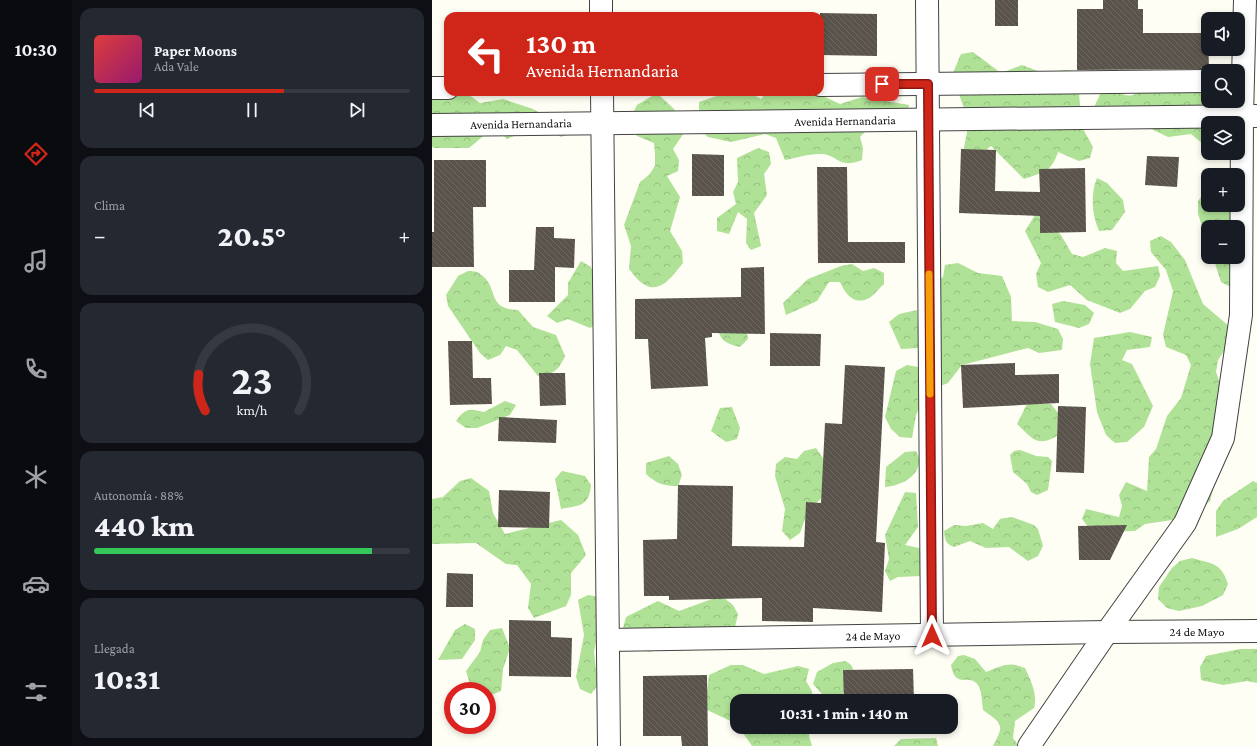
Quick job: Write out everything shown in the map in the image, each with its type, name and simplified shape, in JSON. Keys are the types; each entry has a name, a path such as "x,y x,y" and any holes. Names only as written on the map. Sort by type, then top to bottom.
{"street":[{"path":"601,0 601,12"},
{"path":"927,0 932,636"},
{"path":"1029,746 1184,523 1223,438 1241,315 1249,116 1246,81 1245,0"},
{"path":"824,85 1201,81"},
{"path":"432,88 444,88"},
{"path":"602,96 609,746"},
{"name":"Avenida Hernandaria","path":"432,125 1249,116"},
{"name":"24 de Mayo","path":"608,640 1257,631"}],"green space":[{"path":"973,52 1001,73 1022,65 1043,73 1066,70 1077,72 1082,127 1093,147 1090,158 1079,161 1058,152 1052,164 1046,171 1024,179 991,146 973,161 962,158 969,122 952,75 961,54"},
{"path":"1105,84 1121,94 1126,95 1135,94 1146,86 1201,86 1201,108 1228,108 1217,116 1201,116 1201,142 1191,134 1168,137 1147,127 1100,128 1095,105"},
{"path":"432,93 444,93 444,96 470,96 480,103 503,99 583,129 561,137 550,131 540,135 529,130 507,139 499,131 487,133 469,148 435,148 432,147"},
{"path":"652,96 660,96 674,109 686,130 673,149 679,160 678,171 667,176 680,197 670,231 682,251 683,263 667,282 656,287 645,285 636,278 629,269 631,246 624,225 640,182 649,175 655,166 654,143 637,136 631,127 632,115 637,105"},
{"path":"716,96 756,96 761,99 764,96 823,96 840,104 862,97 909,105 904,129 868,129 860,137 863,148 862,160 854,163 847,163 825,154 806,155 785,160 776,138 765,134 731,142 708,137 699,129 699,102"},
{"path":"758,148 769,152 771,164 764,174 767,195 754,213 761,246 751,250 746,243 747,219 738,212 729,234 717,231 717,218 736,204 733,192 738,182 737,158"},
{"path":"1097,178 1107,183 1123,200 1125,212 1112,230 1099,231 1093,212 1093,191"},
{"path":"1201,197 1201,212 1236,212 1235,220 1201,220 1201,223 1198,214 1198,201"},
{"path":"1037,212 1061,235 1072,254 1083,257 1105,248 1117,251 1116,263 1123,271 1158,266 1160,276 1155,287 1145,291 1130,309 1120,313 1087,300 1070,285 1048,292 1038,287 1036,274 1041,263 1025,231"},
{"path":"1161,236 1171,242 1185,260 1203,304 1230,327 1232,340 1218,360 1216,372 1232,418 1210,501 1201,509 1179,519 1145,524 1135,531 1100,532 1089,528 1082,519 1086,509 1119,517 1122,506 1119,495 1126,482 1147,491 1149,457 1156,449 1167,416 1181,398 1191,365 1186,355 1166,347 1163,335 1173,291 1166,270 1151,252 1150,241"},
{"path":"581,261 591,267 598,288 600,322 590,328 568,319 557,323 547,316 568,295 568,283"},
{"path":"958,263 978,273 1002,276 1011,297 1012,321 1035,322 1058,329 1063,339 1062,350 1039,353 1028,348 962,365 948,383 938,387 923,291 943,277 945,265"},
{"path":"852,264 863,271 874,268 884,273 884,284 869,298 858,300 847,294 840,282 829,282 817,301 786,315 783,303 808,279 841,266"},
{"path":"1215,264 1237,264 1232,288 1221,282"},
{"path":"468,271 477,272 486,279 497,302 501,306 508,309 518,310 533,327 556,335 565,356 555,371 538,376 517,350 506,346 500,355 488,360 480,353 448,306 446,295 458,276"},
{"path":"1063,301 1085,305 1094,313 1089,324 1079,328 1055,322 1052,304"},
{"path":"743,305 748,339 740,347 727,343 721,337 716,315"},
{"path":"917,310 919,348 901,349 889,322 899,314"},
{"path":"1130,332 1152,337 1150,347 1127,350 1122,360 1132,364 1153,406 1144,427 1127,442 1115,443 1106,435 1097,412 1090,364 1094,338"},
{"path":"907,365 918,367 928,374 931,384 916,415 912,438 900,437 891,429 885,417 896,371"},
{"path":"505,401 516,405 510,415 477,428 466,428 456,421 465,411 475,410 484,412"},
{"path":"1027,404 1051,404 1058,413 1057,436 1050,440 1035,440 1017,424"},
{"path":"732,407 740,428 737,439 726,442 711,431 720,408"},
{"path":"816,448 823,458 824,470 836,486 809,509 800,533 790,540 782,531 785,509 775,476 776,464 785,457 797,459 804,451"},
{"path":"1020,450 1036,456 1048,457 1052,461 1048,490 1037,495 1031,492 1027,484 1013,472 1010,455 1014,451"},
{"path":"916,451 919,457 919,462 915,473 901,483 885,487 886,467 905,452"},
{"path":"669,456 678,464 682,475 678,486 660,484 646,474 646,463"},
{"path":"562,471 585,476 591,485 588,497 582,504 561,509 555,479"},
{"path":"471,478 489,491 493,513 505,534 561,520 578,535 586,555 571,573 571,595 566,606 534,618 528,608 531,584 517,565 506,564 476,543 432,544 432,499 443,497 460,481"},
{"path":"1253,481 1257,483 1257,517 1238,529 1216,537 1216,511 1223,501"},
{"path":"905,492 916,493 918,527 905,545 928,550 922,576 898,577 890,581 885,571 889,559 885,535"},
{"path":"1012,517 1034,525 1038,529 1043,546 1038,556 1028,561 1009,547 986,548 970,541 954,547 947,543 945,539 944,531 954,525 966,526 983,523 993,529 1000,519"},
{"path":"1192,558 1210,563 1219,568 1228,584 1223,595 1202,606 1179,611 1167,608 1158,599 1159,587 1172,568 1180,561"},
{"path":"588,595 600,597 603,607 594,652 598,685 591,694 580,689 576,677 584,635 578,600"},
{"path":"724,598 733,605 738,614 733,636 716,650 681,643 649,652 638,647 623,628 626,617 658,601 679,611 712,599"},
{"path":"465,624 475,629 475,640 462,659 438,660 455,630"},
{"path":"502,628 510,648 503,669 501,691 496,693 496,682 469,682 466,671 480,652 483,640 490,630"},
{"path":"1240,649 1257,649 1257,683 1247,681 1223,685 1201,680 1200,667 1206,656"},
{"path":"964,655 975,659 986,672 1001,666 1010,665 1025,668 1033,688 1035,703 1034,708 1015,721 1013,738 1019,746 993,746 999,733 1000,725 994,718 983,710 978,685 971,680 959,679 953,673 951,665 958,656"},
{"path":"845,661 850,664 853,668 852,676 843,694 822,694 813,684 817,672 833,663"},
{"path":"731,665 743,665 764,674 798,666 809,669 806,681 812,694 730,694 730,721 705,709 709,675"},
{"path":"744,734 809,734 812,746 752,746"},
{"path":"936,738 938,746 894,746 901,739"}],"building":[{"path":"995,0 1018,0 1018,26 995,26"},
{"path":"1103,0 1138,0 1138,9 1143,9 1143,33 1201,33 1201,56 1209,56 1209,64 1201,64 1201,69 1077,70 1077,9 1103,9"},
{"path":"824,13 877,14 877,56 824,55"},
{"path":"961,149 996,150 995,191 1040,192 1039,169 1085,168 1086,232 1040,233 1040,216 959,213"},
{"path":"692,154 724,155 724,196 692,196"},
{"path":"1147,156 1179,157 1177,187 1145,185"},
{"path":"434,160 486,160 486,207 473,207 474,267 432,267 432,232 434,232"},
{"path":"817,167 847,167 848,242 905,242 905,263 818,263"},
{"path":"536,227 554,227 554,238 575,239 574,268 555,267 555,302 509,302 509,270 534,270"},
{"path":"764,267 765,334 712,333 712,337 705,338 708,386 651,389 648,339 635,339 635,299 741,297 741,268"},
{"path":"770,333 821,334 820,366 770,366"},
{"path":"448,341 472,341 473,378 491,378 492,404 450,405"},
{"path":"1015,363 1015,375 1059,374 1059,403 963,408 961,365"},
{"path":"845,365 885,367 876,542 885,543 882,612 813,608 813,622 762,621 762,598 669,600 669,596 644,596 643,540 677,539 678,485 733,486 732,546 804,547 806,502 821,503 825,423 842,424"},
{"path":"539,373 565,373 566,405 540,406"},
{"path":"1058,406 1086,407 1084,473 1056,472"},
{"path":"499,417 557,420 556,443 498,441"},
{"path":"499,490 550,492 549,528 498,527"},
{"path":"1127,525 1110,560 1079,560 1078,526"},
{"path":"447,573 473,574 473,607 446,607"},
{"path":"509,620 551,621 551,637 572,638 571,677 509,676"},
{"path":"913,669 914,694 844,694 843,670"},
{"path":"707,675 708,746 682,746 681,736 643,736 643,676"}],"slow traffic":[{"path":"929,274 930,394"}],"route":[{"path":"882,84 928,84 932,636"}]}
